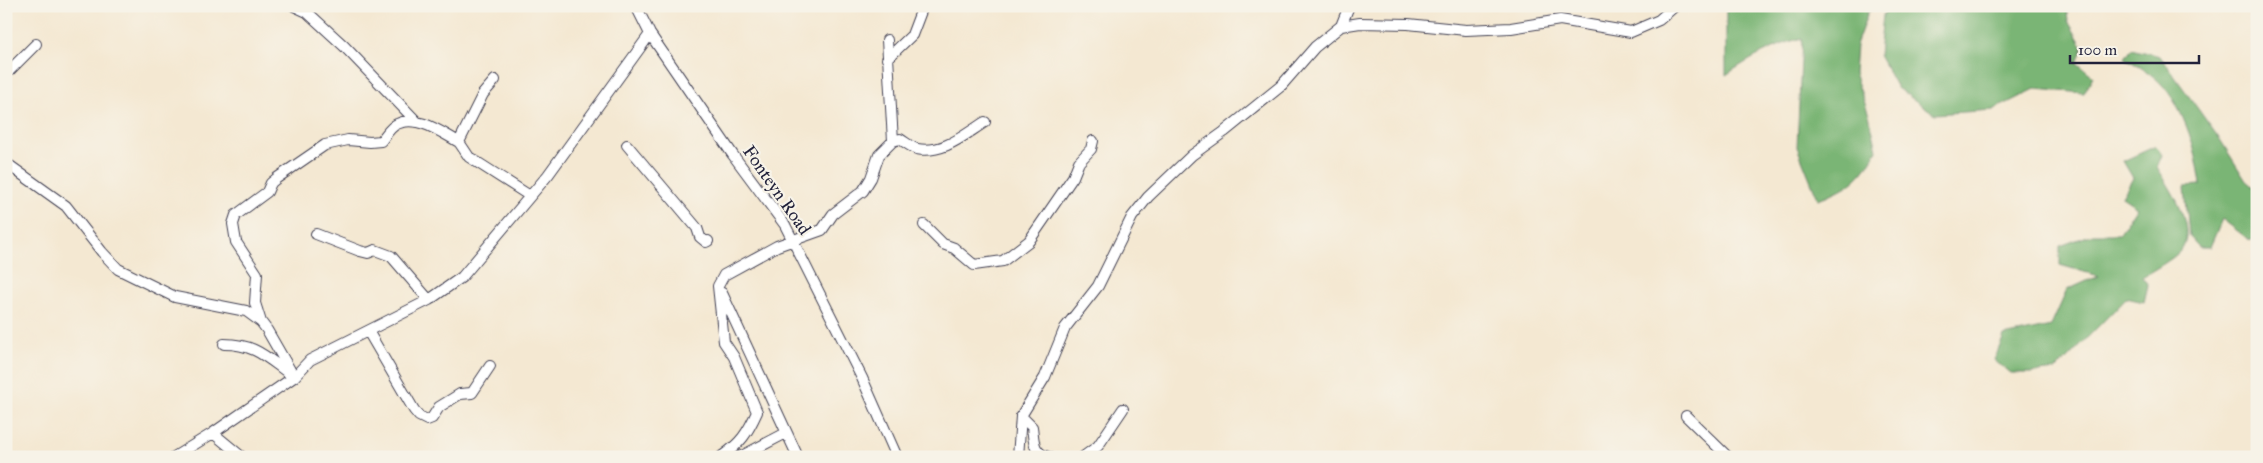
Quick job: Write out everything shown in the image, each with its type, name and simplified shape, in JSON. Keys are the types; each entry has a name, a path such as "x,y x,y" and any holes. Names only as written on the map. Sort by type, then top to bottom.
{"street":[{"path":"294,6 307,12 344,46 417,122 459,142 469,157 530,196"},
{"name":"Fonteyn Road","path":"636,6 650,34 785,225 862,378 897,457"},
{"path":"887,59 912,35 923,6"},
{"path":"1341,26 1348,6"},
{"path":"1018,457 1021,416 1045,377 1065,328 1098,286 1132,217 1148,197 1192,155 1281,86 1315,47 1341,26 1360,23 1408,24 1475,30 1511,28 1560,20 1631,32 1659,20 1675,6"},
{"path":"174,457 213,434 294,377 310,360 429,300 462,277 548,176 650,34"},
{"path":"887,40 893,141"},
{"path":"6,74 36,44"},
{"path":"459,142 483,94 495,80"},
{"path":"294,377 262,322 255,303 257,274 236,242 233,224 236,215 267,192 277,178 325,145 348,140 370,142 381,140 398,123 417,122"},
{"path":"738,453 757,412 734,358 724,342 718,286 724,275 777,246 822,230 833,214 863,191 871,178 879,155 893,141 900,139 917,149 935,150 948,145 985,122"},
{"path":"924,225 943,244 954,248 974,265 1003,261 1029,241 1073,177 1079,162 1092,149 1093,141"},
{"path":"627,145 698,228 700,237 706,242 708,241"},
{"path":"6,163 66,206 102,252 118,269 176,297 246,311 262,322"},
{"path":"316,234 360,251 368,253 375,250 391,256 429,300"},
{"path":"718,286 798,457"},
{"path":"368,331 414,410 418,416 427,420 432,418 439,407 460,394 472,393 490,366"},
{"path":"224,344 241,344 263,354 294,377"},
{"path":"1083,457 1098,446 1123,408"},
{"path":"1021,416 1032,427 1036,450 1049,457"},
{"path":"1686,416 1728,457"},
{"path":"722,457 738,453 786,433"},
{"path":"213,434 242,457"}],"green space":[{"path":"1726,6 1877,6 1868,12 1856,45 1854,73 1869,115 1877,150 1859,175 1846,186 1818,199 1797,147 1802,38 1762,53 1726,75"},
{"path":"1890,6 2066,6 2068,21 2083,47 2077,63 2093,76 2084,93 2035,89 1993,110 1935,114 1897,88 1879,55 1883,15"},
{"path":"2131,49 2160,56 2221,141 2246,181 2257,190 2257,241 2248,239 2222,219 2210,247 2199,247 2189,236 2185,186 2201,185 2192,142 2180,112 2164,87 2148,72 2125,58"},
{"path":"2156,146 2162,155 2157,167 2175,196 2184,220 2185,242 2180,251 2142,277 2148,285 2144,302 2126,298 2056,370 2010,373 1994,360 2004,336 2051,326 2067,290 2098,276 2060,265 2060,246 2093,234 2119,234 2137,207 2122,197 2133,178 2123,161"}]}
